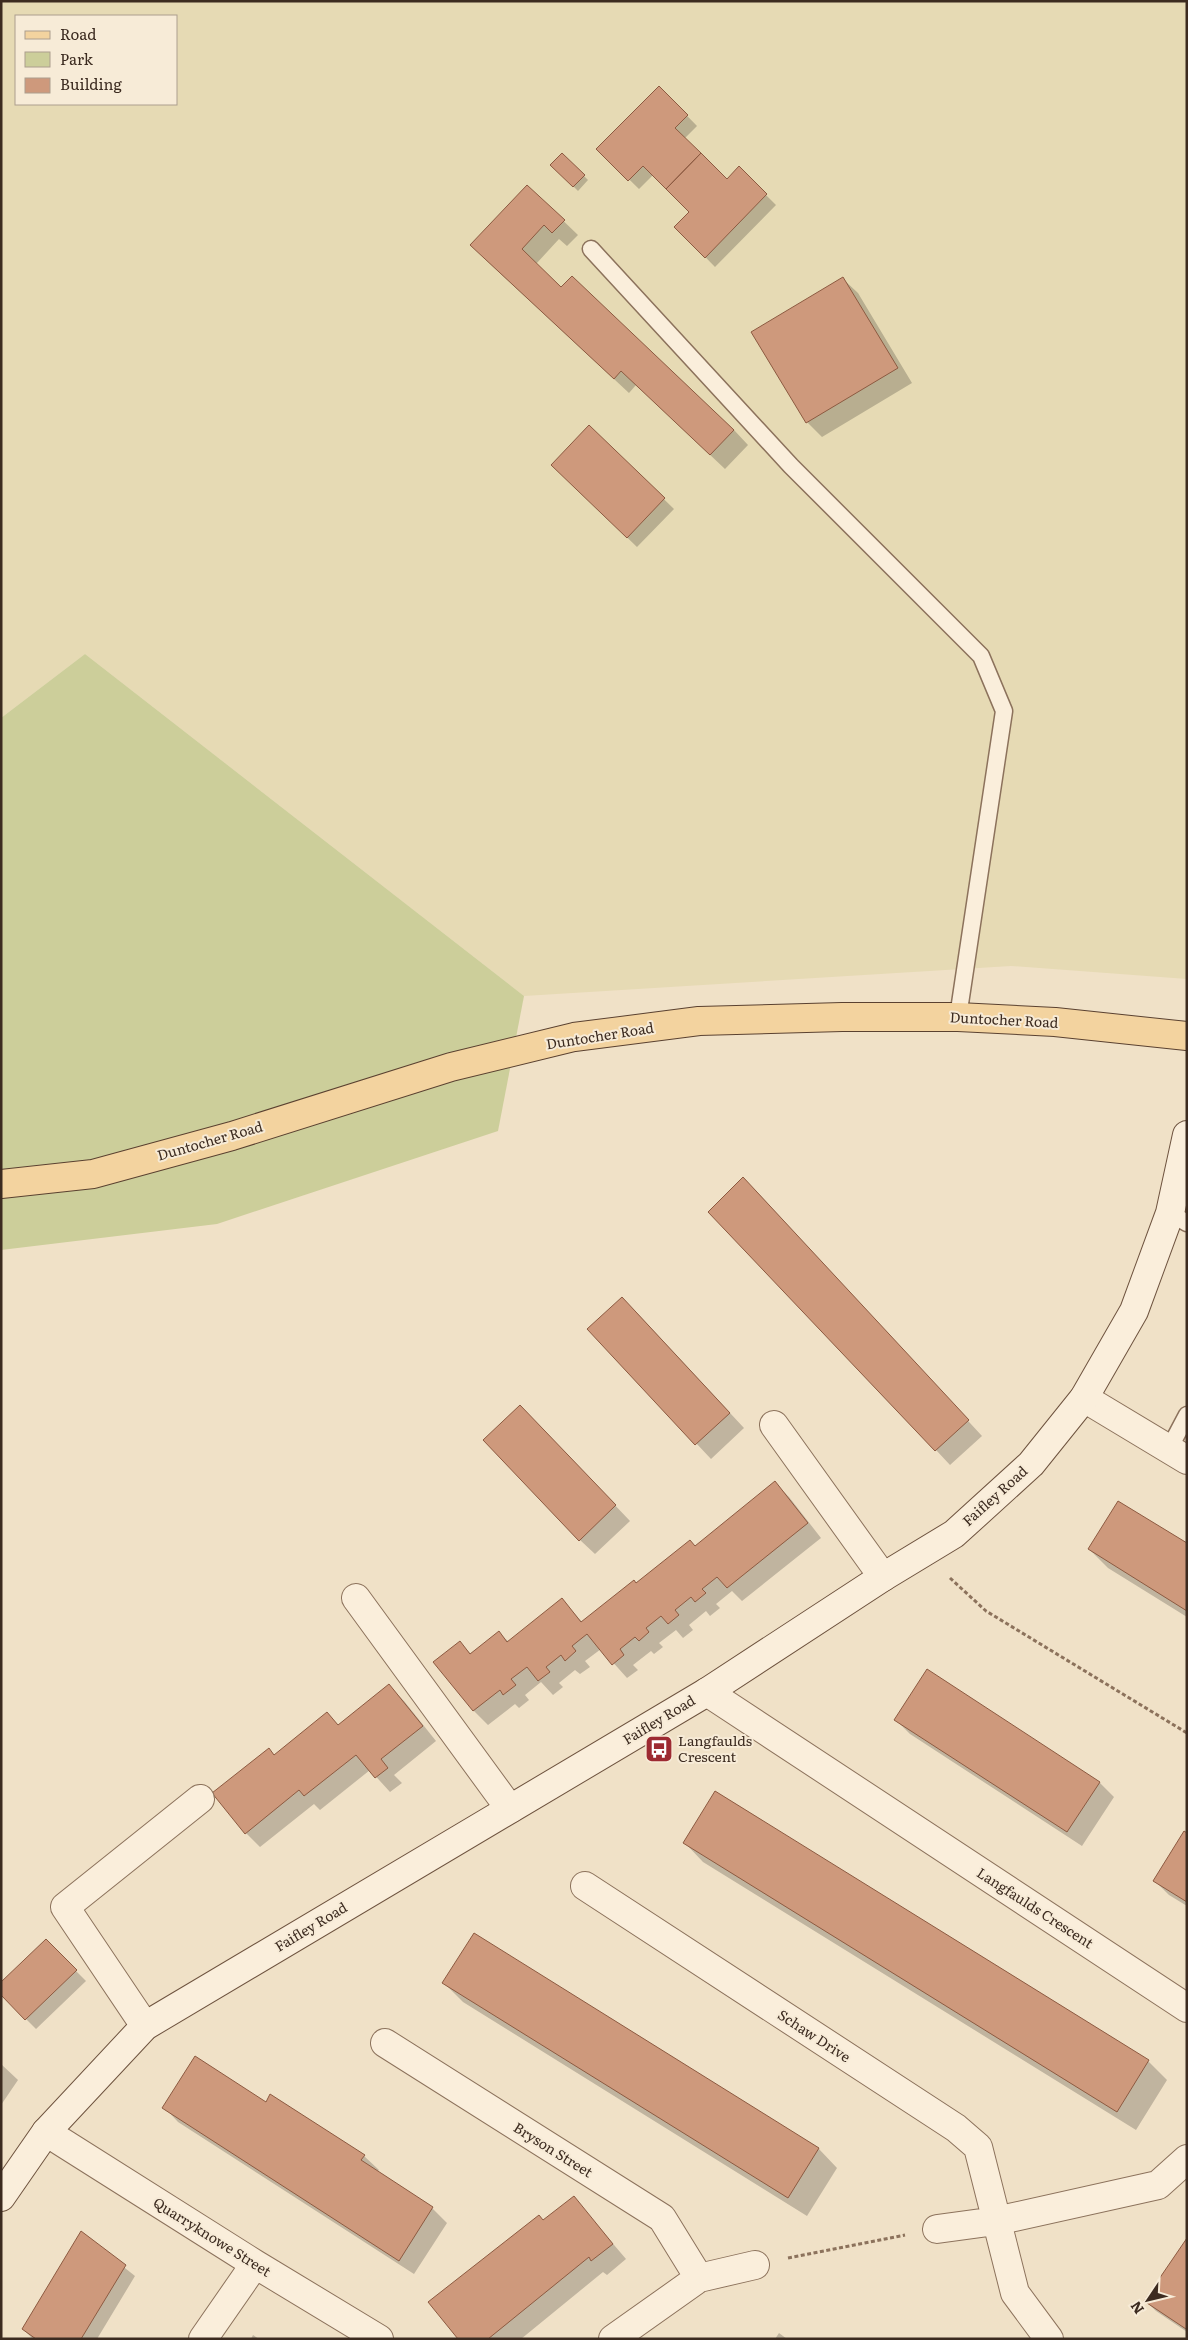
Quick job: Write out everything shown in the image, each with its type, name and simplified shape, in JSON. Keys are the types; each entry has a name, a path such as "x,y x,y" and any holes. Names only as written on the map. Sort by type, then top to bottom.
{"main road":[{"name":"Duntocher Road","path":"1,1184 93,1174 232,1136 451,1067 574,1037 699,1021 842,1017 958,1017 1055,1022 1187,1036"}],"street":[{"name":"Faifley Road","path":"1,2197 46,2132 145,2026 707,1692 954,1534 1031,1464 1084,1398 1134,1311 1179,1218 1187,1135"},
{"path":"1084,1398 1182,1449"},
{"path":"774,1424 884,1577"},
{"path":"356,1598 510,1809"},
{"name":"Langfaulds Crescent","path":"707,1692 1187,2008"},
{"path":"145,2026 65,1907 200,1798"},
{"name":"Schaw Drive","path":"585,1886 956,2128 978,2147 1015,2293 1049,2339"},
{"name":"Bryson Street","path":"385,2043 662,2218 699,2278"},
{"name":"Quarryknowe Street","path":"46,2132 255,2264 379,2339"},
{"path":"937,2229 996,2221 1158,2185 1187,2159"},
{"path":"203,2339 255,2264"},
{"path":"613,2339 699,2278 755,2265"}],"lane":[{"path":"591,249 791,466 981,656 1004,711 958,1017"},
{"path":"1182,1449 1187,1415"}],"path":[{"path":"922,1553 986,1611 1187,1733"},
{"path":"755,2265 937,2229"}],"shaded area":[{"path":"1,1 1187,1 1187,979 1011,966 524,996 85,654 1,718"}],"green space":[{"path":"85,654 524,996 498,1131 217,1224 1,1250 1,718"}],"building":[{"path":"659,86 688,115 675,128 701,153 666,189 643,166 628,181 596,149"},
{"path":"562,153 585,175 573,187 550,165"},
{"path":"701,153 727,179 739,166 767,194 705,258 674,227 689,212 666,189"},
{"path":"527,185 565,220 552,233 544,225 522,249 561,287 572,276 734,430 710,455 621,371 614,379 470,245"},
{"path":"843,277 898,368 806,423 751,332"},
{"path":"589,425 665,498 627,538 551,465"},
{"path":"743,1177 969,1420 935,1451 708,1212"},
{"path":"622,1297 730,1413 695,1445 587,1329"},
{"path":"520,1405 616,1505 579,1541 483,1440"},
{"path":"775,1481 808,1523 727,1588 717,1577 702,1589 706,1593 695,1602 691,1597 675,1610 679,1615 668,1624 661,1616 646,1628 649,1632 639,1641 635,1637 620,1649 624,1655 612,1665 587,1634 572,1646 576,1651 565,1661 561,1655 546,1667 550,1672 538,1681 527,1667 511,1679 516,1685 503,1695 500,1690 473,1711 433,1662 460,1641 470,1654 499,1631 507,1642 562,1598 581,1622 634,1580 636,1583 690,1540 695,1546"},
{"path":"1118,1501 1187,1543 1187,1611 1088,1549"},
{"path":"927,1669 1100,1782 1067,1832 894,1720"},
{"path":"389,1684 423,1726 381,1759 388,1768 375,1778 356,1755 304,1796 299,1790 245,1834 212,1793 269,1748 274,1755 327,1712 338,1725"},
{"path":"715,1791 1149,2060 1117,2112 683,1843"},
{"path":"1184,1831 1187,1833 1187,1902 1153,1881"},
{"path":"474,1933 819,2148 788,2198 442,1983"},
{"path":"46,1939 77,1970 25,2020 1,1995 1,1982"},
{"path":"195,2056 266,2102 270,2094 365,2155 361,2160 433,2207 399,2261 162,2108"},
{"path":"574,2196 613,2244 591,2261 589,2257 488,2339 458,2339 428,2302 539,2215 543,2220"},
{"path":"81,2231 126,2265 81,2339 36,2339 22,2329"},
{"path":"1187,2238 1187,2329 1186,2329 1144,2301"}],"place":[{"name":"Langfaulds Crescent","path":"659,1749"}]}
